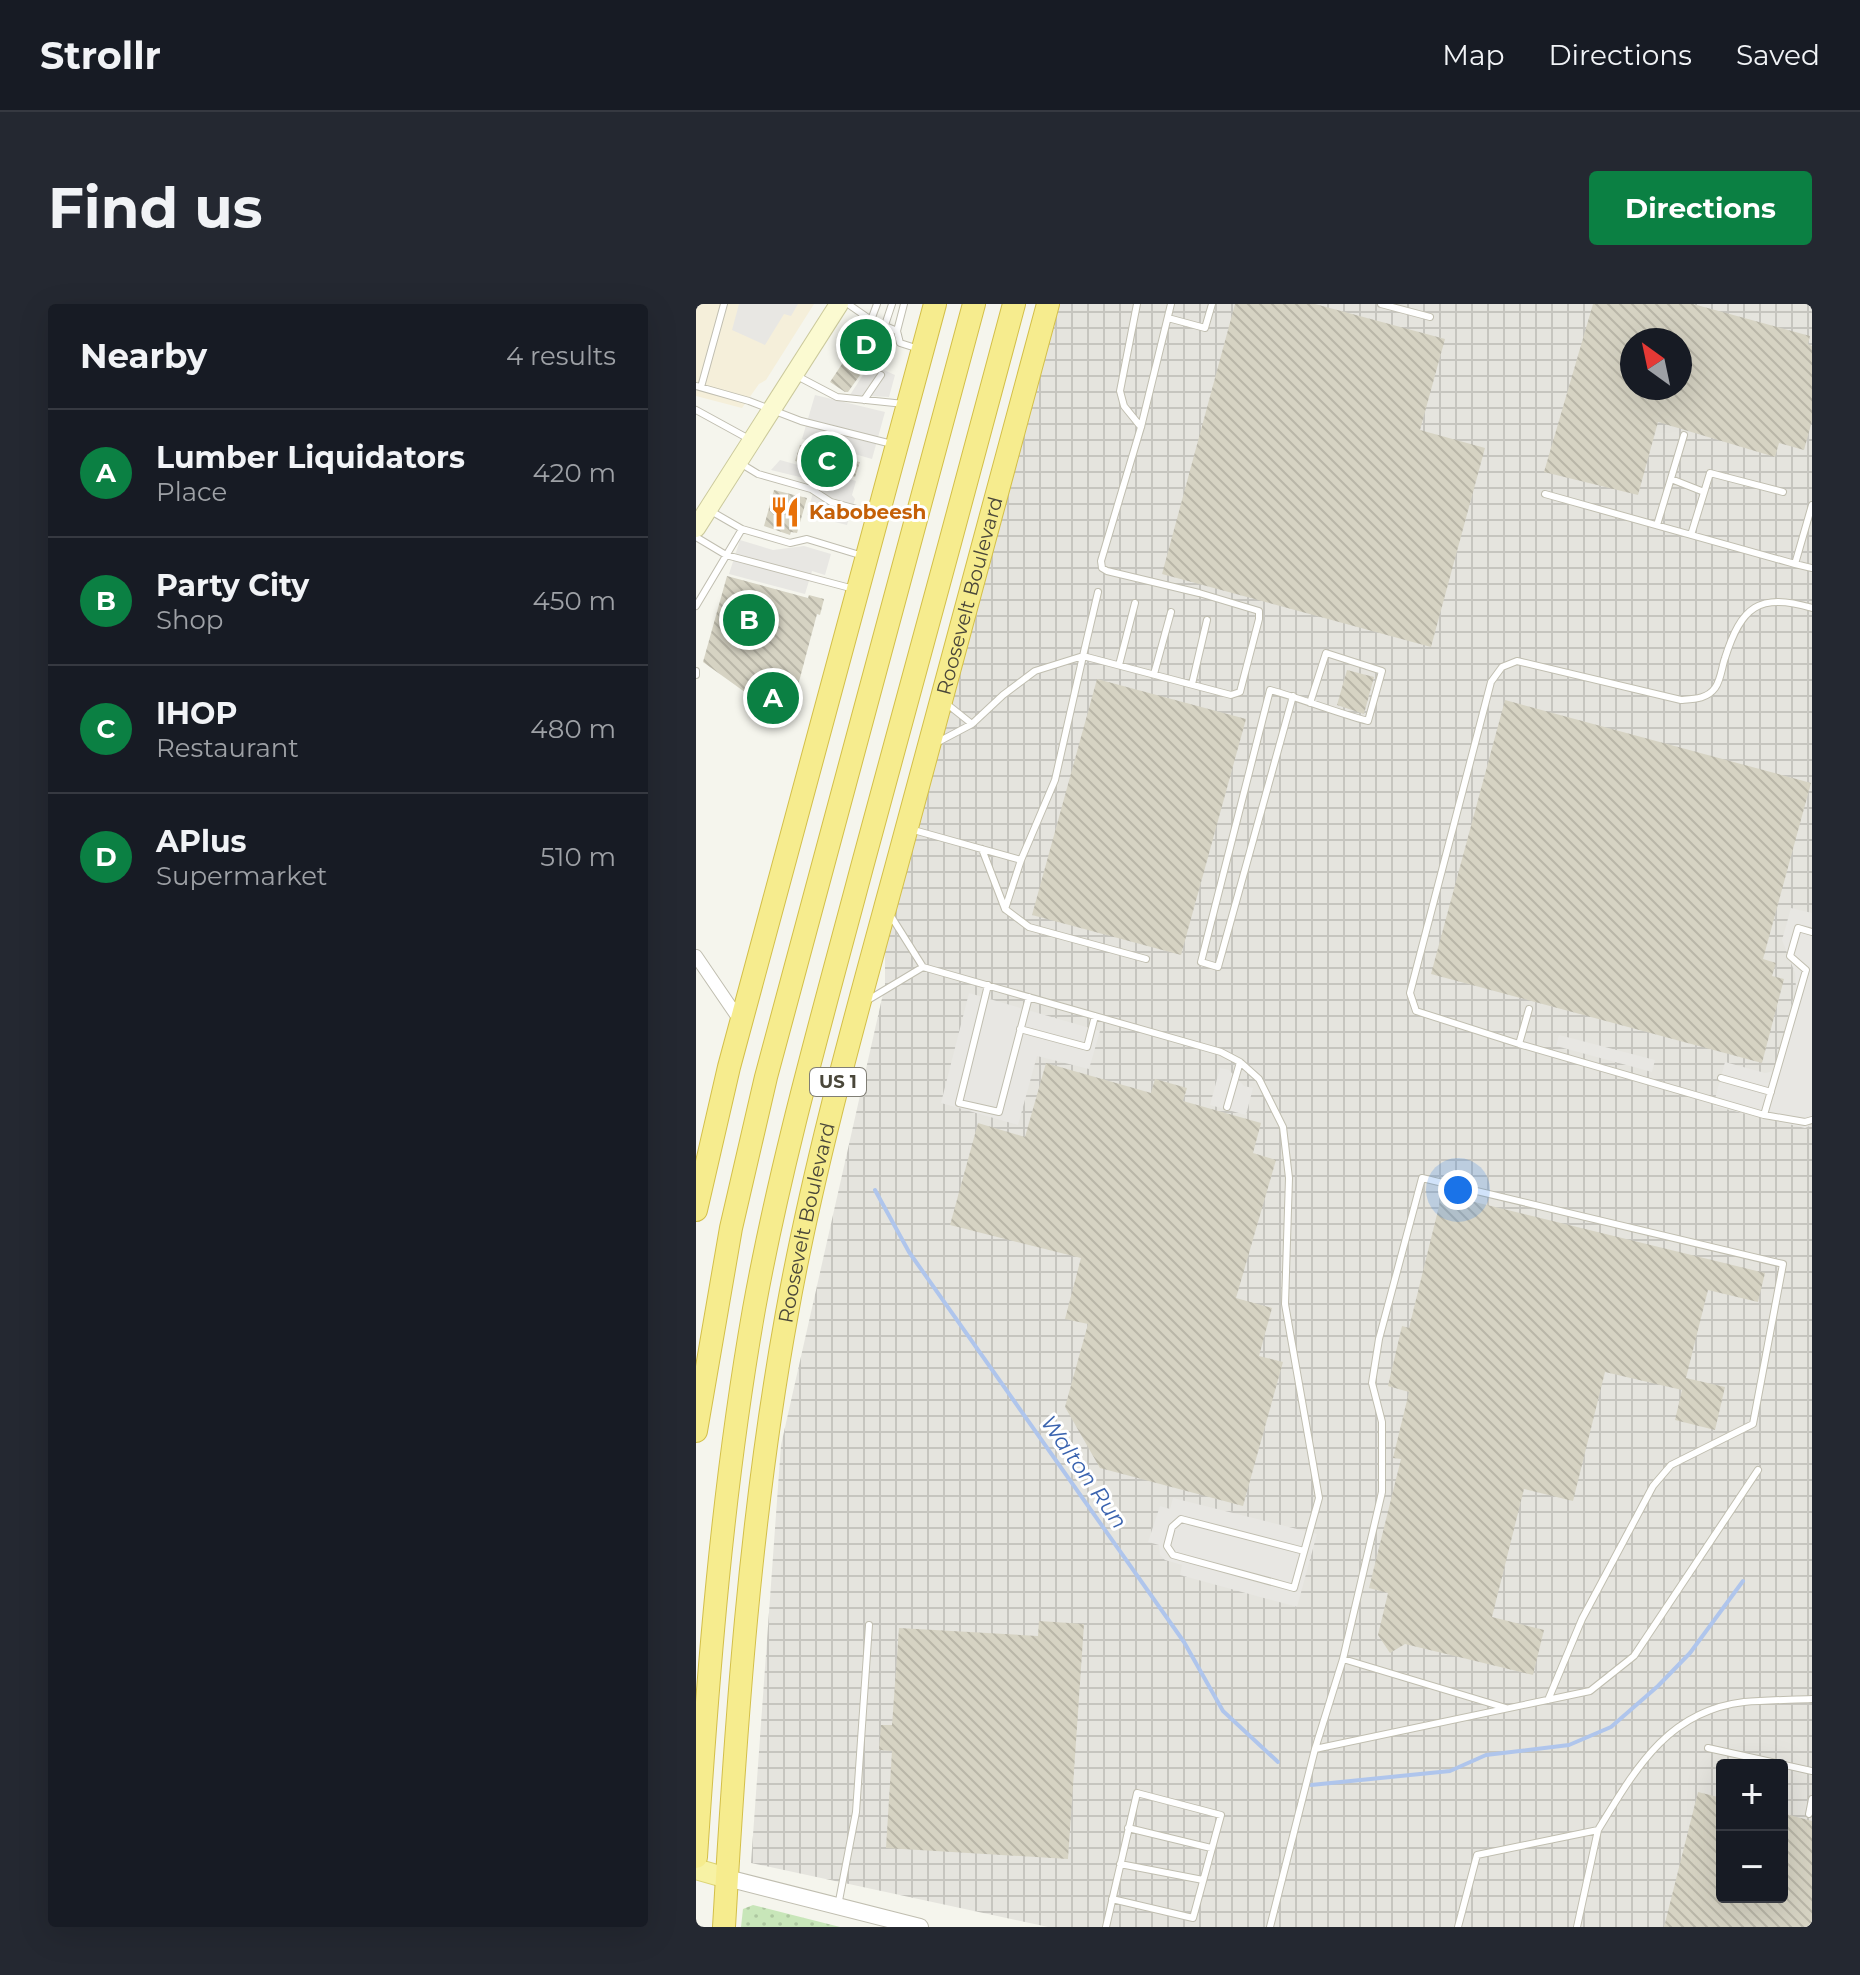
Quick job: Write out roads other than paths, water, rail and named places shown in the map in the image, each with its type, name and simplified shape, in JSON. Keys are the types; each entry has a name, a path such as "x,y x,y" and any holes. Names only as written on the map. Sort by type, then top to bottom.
{"highway":[{"path":"696,1210 741,1022 935,304"},
{"path":"696,1431 731,1228 766,1077 974,304"},
{"name":"Roosevelt Boulevard","path":"696,1857 714,1600 743,1380 769,1236 803,1086 1014,304"},
{"name":"Roosevelt Boulevard","path":"724,1927 740,1676 754,1529 775,1385 801,1242 835,1094 1048,304"},
{"path":"904,713 969,596"},
{"path":"696,1400 705,1374"},
{"path":"743,1380 754,1529"}],"main road":[{"path":"696,528 839,304"},
{"path":"696,1869 727,1878"}],"street":[{"path":"696,956 741,1022"},
{"path":"727,1878 920,1927"}],"lane":[{"path":"724,304 699,387 801,421 897,446"},
{"path":"848,304 871,320 897,331"},
{"path":"871,320 877,304"},
{"path":"885,325 892,304"},
{"path":"904,304 897,331 900,343 923,350"},
{"path":"1137,304 1120,391 1124,406 1141,427"},
{"path":"928,747 972,724 1035,671 1083,656 1231,695 1240,692 1259,611 1102,568 1101,561 1141,427 1171,304"},
{"path":"1168,318 1205,328 1212,304"},
{"path":"1381,304 1430,317"},
{"path":"794,374 837,397 908,405"},
{"path":"864,400 881,375"},
{"path":"696,410 752,441"},
{"path":"1657,525 1684,435"},
{"path":"739,462 758,474 811,489 831,502 878,515"},
{"path":"1691,535 1710,473 1783,492"},
{"path":"1671,479 1704,492"},
{"path":"1545,494 1812,568"},
{"path":"1795,564 1812,505"},
{"path":"708,509 742,529 790,543 807,539 867,557"},
{"path":"696,606 742,529"},
{"path":"696,537 726,555 858,590"},
{"path":"1005,909 1021,860 1055,780 1098,592"},
{"path":"1812,608 1786,600 1767,602 1747,612 1733,634 1715,688 1701,699 1681,700 1517,661 1502,667 1491,682 1410,993 1416,1011 1519,1044 1764,1115 1805,1122 1812,1120"},
{"path":"1119,665 1135,603"},
{"path":"1154,674 1171,612"},
{"path":"1192,684 1207,620"},
{"path":"1293,696 1218,967 1201,962 1270,690 1293,696 1310,703 1368,721 1382,671 1326,653 1310,703"},
{"path":"941,700 972,724"},
{"path":"906,829 1021,860"},
{"path":"982,849 1005,909 1029,927 1146,959"},
{"path":"885,907 923,967 1221,1052 1240,1062 1259,1079 1283,1127 1289,1178 1285,1304 1319,1498 1294,1588 1173,1555 1167,1546 1172,1527 1181,1519 1304,1551"},
{"path":"1764,1115 1806,970 1790,956 1798,928 1812,932"},
{"path":"859,1005 923,967"},
{"path":"988,985 959,1103 999,1112 1029,997"},
{"path":"1519,1044 1529,1009"},
{"path":"1020,1029 1087,1047 1095,1016"},
{"path":"1227,1107 1240,1062"},
{"path":"1721,1078 1771,1092"},
{"path":"1270,1927 1315,1749 1343,1659 1382,1492 1382,1422 1372,1383 1379,1339 1422,1178 1783,1264 1753,1424 1671,1465 1653,1486 1582,1619 1548,1700"},
{"path":"1315,1749 1590,1691 1634,1656 1758,1470"},
{"path":"838,1906 856,1812 869,1625"},
{"path":"1343,1659 1507,1708"},
{"path":"1577,1927 1598,1830 1633,1774 1673,1729 1696,1717 1742,1703 1812,1699"},
{"path":"1708,1748 1758,1759"},
{"path":"1788,1766 1812,1771"},
{"path":"1106,1927 1112,1899 1128,1828 1137,1793 1221,1815 1193,1918 1112,1899"},
{"path":"1809,1814 1812,1799"},
{"path":"1128,1828 1211,1848"},
{"path":"1458,1927 1477,1855 1598,1830"},
{"path":"1120,1864 1203,1880"}],"waterway":[{"name":"Walton Run","path":"875,1190 909,1252 1184,1642 1223,1711 1278,1762"},
{"name":"Walton Run","path":"1311,1785 1450,1771 1486,1755 1569,1745 1611,1727 1690,1653 1743,1581"}],"place":[{"name":"APlus","path":"866,345"},
{"name":"IHOP","path":"827,461"},
{"name":"Kabobeesh","path":"785,512"},
{"name":"Party City","path":"749,620"},
{"name":"Lumber Liquidators","path":"773,698"}]}
